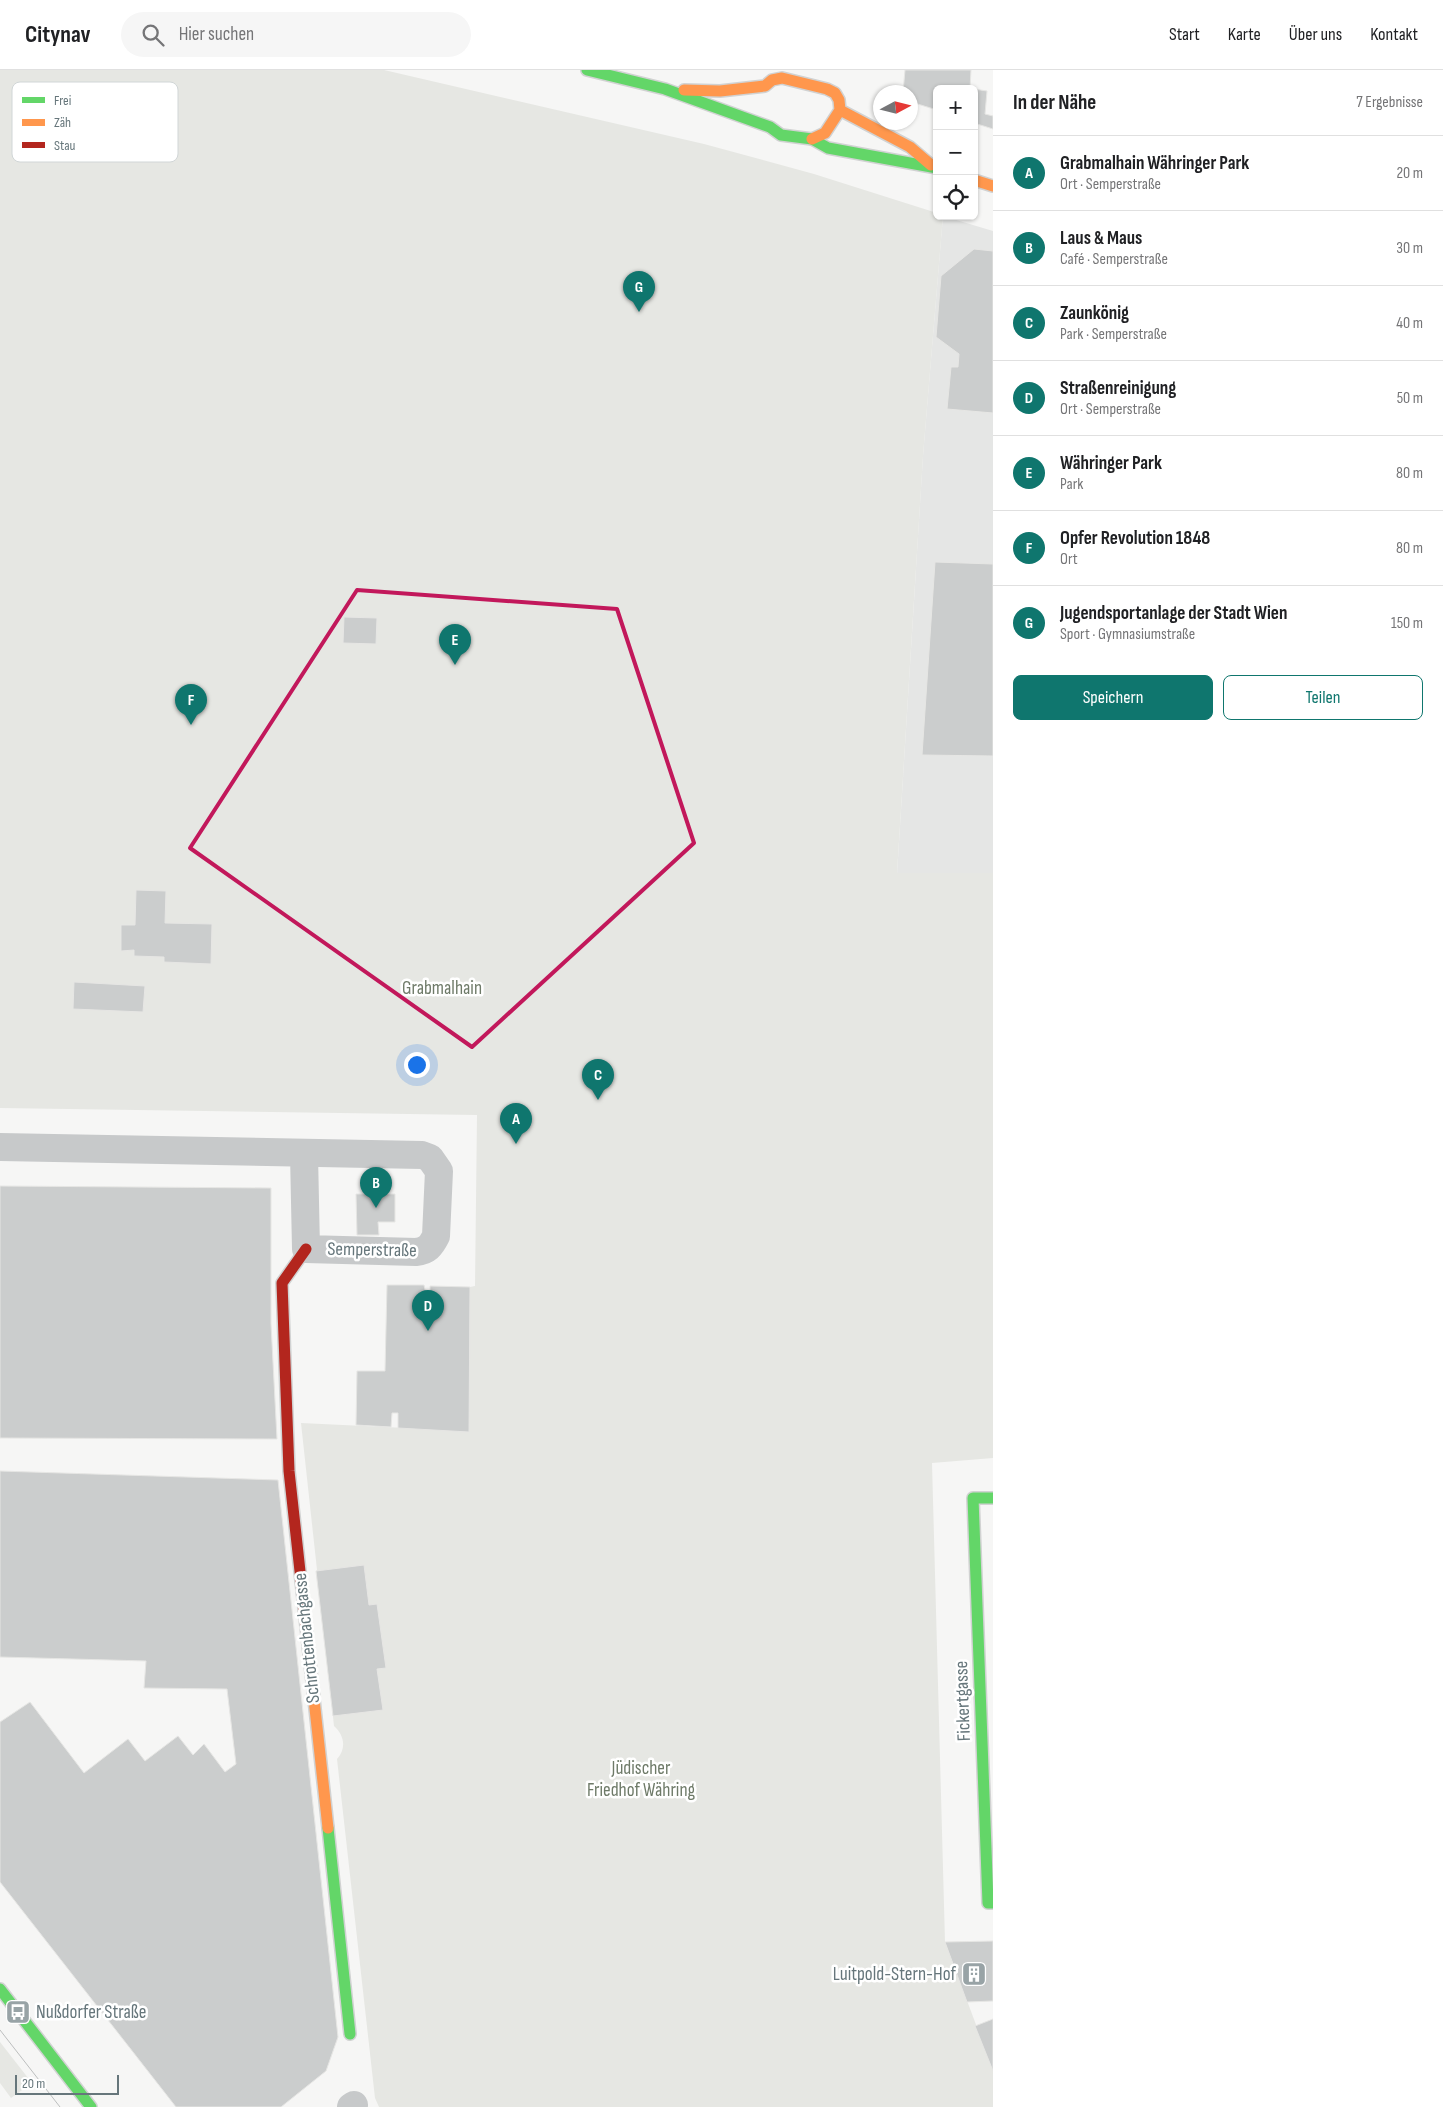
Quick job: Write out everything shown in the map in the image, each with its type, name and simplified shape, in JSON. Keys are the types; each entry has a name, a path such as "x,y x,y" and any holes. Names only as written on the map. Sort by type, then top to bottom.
{"street":[{"path":"587,70 665,89 770,127 781,134 795,138 812,139 828,148 933,168"},
{"path":"665,89 764,90 772,80 784,74 827,89 835,93 839,100 840,110 825,133 812,139"},
{"path":"835,93 837,78"},
{"path":"763,110 770,127"},
{"path":"840,110 910,147 933,166"},
{"path":"978,181 993,186"},
{"name":"Semperstraße","path":"0,1147 422,1155 430,1158 439,1172 436,1236 425,1251 416,1252 306,1249 304,1154"},
{"name":"Schrottenbachgasse","path":"306,1249 282,1283 289,1472 350,2034"},
{"name":"Fickertgasse","path":"990,1903 973,1498 993,1498"},
{"path":"0,1989 91,2107"}],"highlighted area":[{"path":"357,590 617,609 694,843 472,1047 190,848"}],"shaded area":[{"path":"943,220 956,220 993,231 993,873 897,874 923,456"}],"green space":[{"path":"0,70 384,70 704,144 814,174 933,212 933,220 943,220 923,456 897,873 993,873 993,1458 932,1463 945,1942 993,2070 993,2107 379,2107 375,2098 337,1759 342,1750 343,1742 340,1733 334,1726 301,1423 469,1431 470,1287 475,1286 477,1115 0,1108"},
{"path":"0,2042 32,2083 11,2098 0,2083"}],"building":[{"path":"905,70 971,70 970,85 933,85 933,109 918,104 918,85 904,85"},
{"path":"978,90 987,91 985,114 993,116 993,129 978,124"},
{"path":"974,249 993,251 993,413 947,409 951,367 958,367 959,354 936,337 941,276"},
{"path":"935,562 993,564 993,756 922,755"},
{"path":"344,617 377,618 376,644 343,643"},
{"path":"136,890 166,891 165,923 212,924 211,964 164,962 164,957 134,956 134,950 121,951 121,925 135,925"},
{"path":"74,982 145,986 143,1012 73,1009"},
{"path":"0,1186 271,1188 271,1324 277,1439 0,1438"},
{"path":"356,1194 395,1194 395,1222 378,1222 379,1235 357,1235"},
{"path":"387,1285 424,1285 425,1290 430,1291 430,1286 470,1287 469,1432 398,1428 398,1413 392,1413 391,1427 356,1425 357,1371 385,1371"},
{"path":"0,1471 278,1480 338,2037 326,2071 281,2107 176,2107 0,1882 0,1722 30,1702 84,1773 128,1739 145,1761 178,1736 193,1755 204,1744 225,1772 236,1764 227,1689 144,1688 146,1661 0,1657"},
{"path":"364,1565 369,1605 377,1604 386,1668 377,1669 383,1710 333,1716 316,1571"},
{"name":"Luitpold-Stern-Hof","path":"993,1941 993,2001 967,2002 945,1942"},
{"path":"993,2019 993,2071 975,2026"}],"tram line":[{"path":"0,2030 60,2107"}],"traffic: fast":[{"path":"587,70 665,89 770,127 781,135 812,139 828,148 933,167"},
{"path":"993,1498 973,1498 988,1903 993,1903"},
{"path":"328,1828 350,2034"},
{"path":"0,1989 91,2107"}],"traffic: slow":[{"path":"684,90 720,91 765,86 772,80 782,78 827,89 835,93 839,100 840,110 825,133 812,139"},
{"path":"840,110 910,147 931,165"},
{"path":"978,181 993,186"},
{"path":"307,1635 328,1828"}],"traffic: jam":[{"path":"306,1249 282,1283 289,1471 307,1635"}],"place":[{"name":"Jugendsportanlage der Stadt Wien","path":"639,312"},
{"name":"Währinger Park","path":"455,665"},
{"name":"Opfer Revolution 1848","path":"191,725"},
{"name":"Zaunkönig","path":"598,1100"},
{"name":"Grabmalhain Währinger Park","path":"516,1144"},
{"name":"Laus & Maus","path":"376,1208"},
{"name":"Straßenreinigung","path":"428,1331"},
{"name":"Luitpold-Stern-Hof","path":"974,1974"},
{"name":"Nußdorfer Straße","path":"18,2012"}],"park label":[{"name":"Grabmalhain","path":"442,988"},
{"name":"Jüdischer Friedhof Währing","path":"641,1779"}]}
